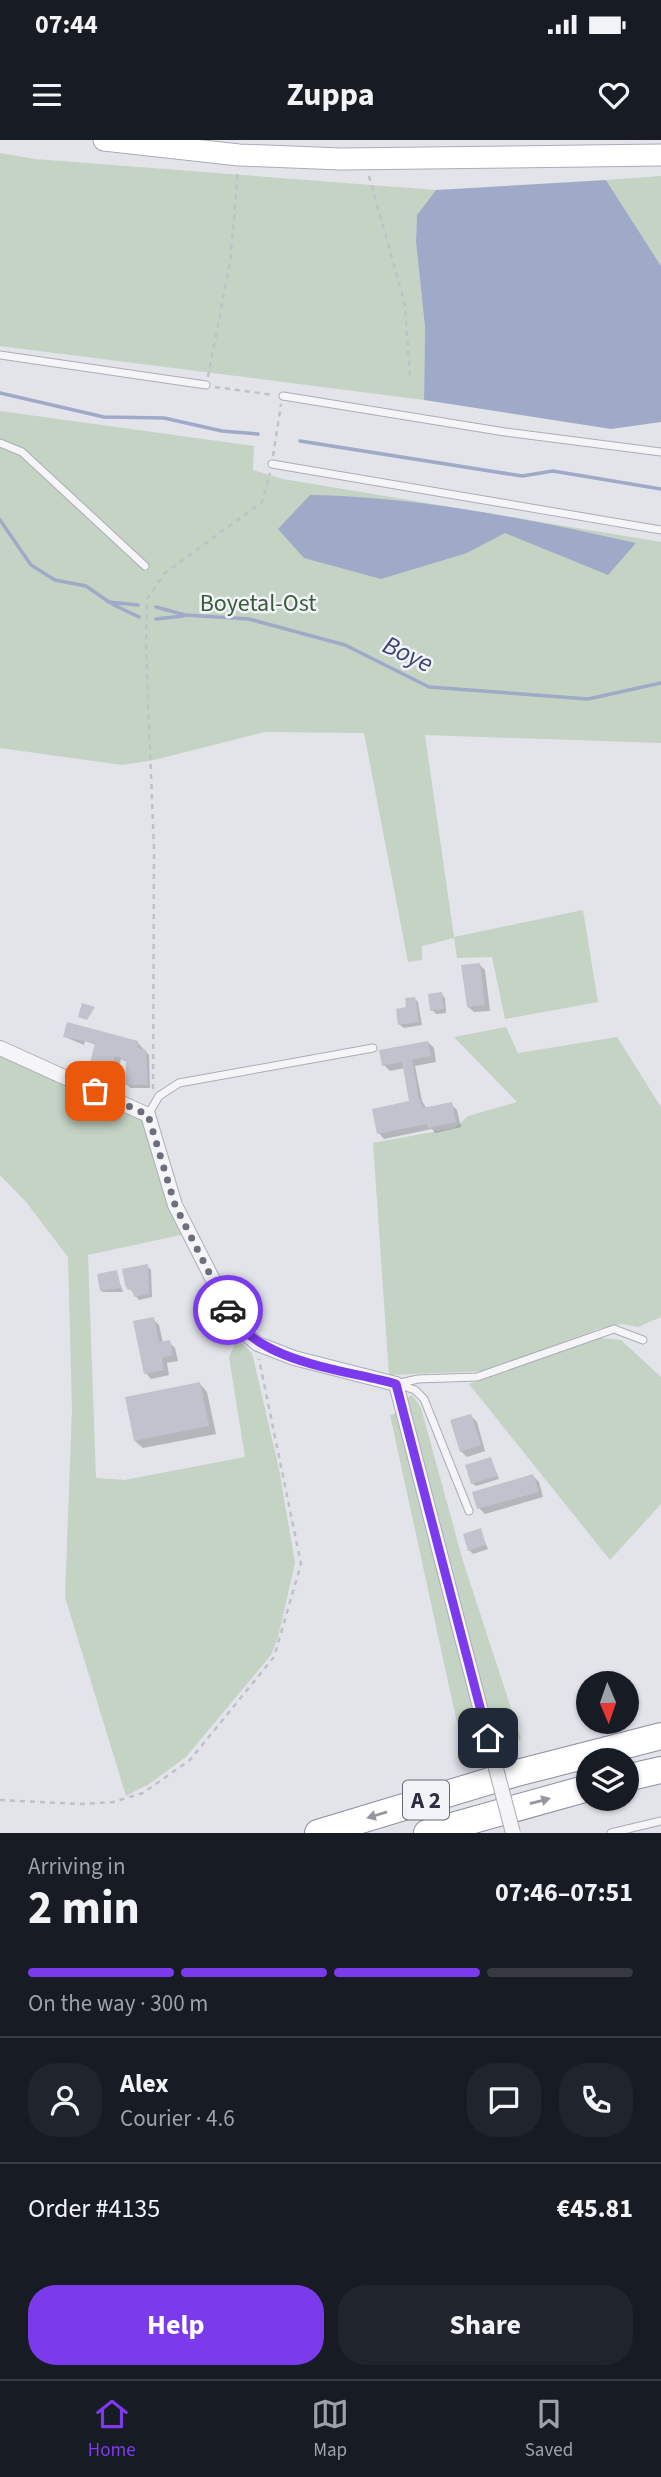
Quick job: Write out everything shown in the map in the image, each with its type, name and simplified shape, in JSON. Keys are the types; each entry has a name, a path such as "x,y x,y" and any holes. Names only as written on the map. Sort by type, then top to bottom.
{"highway":[{"name":"A 2","path":"318,1833 513,1774 661,1736"},
{"path":"639,1775 661,1770"},
{"name":"A 2","path":"427,1833 576,1791"}],"street":[{"path":"104,140 239,155 366,159 536,148 661,155"},
{"path":"0,1048 151,1109 175,1205 237,1327 258,1344 294,1358 396,1384 513,1833"}],"lane":[{"path":"0,355 206,385"},
{"path":"283,396 505,432 661,452"},
{"path":"0,443 22,452 145,566"},
{"path":"272,464 661,530"},
{"path":"151,1109 166,1090 179,1083 373,1048"},
{"path":"396,1384 418,1379 477,1377 614,1329 643,1340"},
{"path":"396,1384 415,1390 424,1399 469,1511"},
{"path":"611,1833 661,1821"}],"path":[{"path":"151,1109 154,849 146,649 147,599 165,573 262,502 272,464 283,396 206,385 230,263 239,155"},
{"path":"366,159 373,198 405,306 410,376"},
{"path":"0,1800 81,1804 113,1802 143,1793 190,1759 274,1657 300,1564 294,1522 260,1374 258,1344"}],"green space":[{"path":"0,153 35,159 436,190 417,215 416,242 425,327 424,400 0,346"},
{"path":"661,176 661,266 606,180"},
{"name":"Boyetal-Ost","path":"0,411 254,446 253,470 283,479 661,542 661,743 425,735 454,937 583,910 598,1002 505,1019 492,957 457,958 454,938 422,946 422,960 408,962 364,733 265,732 154,760 122,765 0,748"},
{"path":"506,1027 518,1053 617,1037 661,1107 661,1317 638,1327 622,1324 598,1329 486,1371 389,1375 373,1143 455,1128 468,1116 517,1102 454,1037"},
{"path":"0,1053 143,1120 185,1234 88,1255 96,1478 124,1480 245,1457 229,1357 237,1339 252,1353 279,1469 295,1563 278,1637 271,1655 186,1757 149,1784 126,1796 65,1597 72,1410 68,1257 26,1202 0,1175"},
{"path":"601,1338 621,1340 661,1377 661,1504 610,1560 469,1384"},
{"path":"412,1395 421,1408 463,1561 521,1739 464,1755 390,1415 408,1410 405,1399"}],"water":[{"path":"606,180 661,266 661,422 611,429 424,400 425,327 416,242 417,215 436,190"},
{"path":"310,495 433,505 515,518 636,543 608,575 505,533 467,553 381,579 304,558 278,529"}],"building":[{"path":"480,963 485,1005 467,1007 461,965"},
{"path":"442,992 444,1009 430,1011 428,994"},
{"path":"415,997 419,1022 398,1025 396,1009 406,1007 405,998"},
{"path":"82,1003 95,1007 87,1020 78,1017"},
{"path":"67,1022 138,1041 138,1048 146,1050 148,1085 125,1085 126,1060 115,1056 108,1080 87,1075 95,1043 63,1037"},
{"path":"428,1041 431,1056 412,1060 419,1099 423,1108 452,1102 456,1122 428,1128 427,1124 377,1134 372,1109 409,1101 402,1062 382,1066 379,1050"},
{"path":"148,1264 149,1294 134,1297 132,1289 128,1290 125,1285 122,1269"},
{"path":"117,1270 121,1288 100,1291 97,1274"},
{"path":"154,1317 159,1342 170,1340 173,1355 162,1358 164,1370 144,1374 133,1321"},
{"path":"200,1382 209,1426 134,1441 125,1397"},
{"path":"471,1414 481,1445 460,1452 450,1420"},
{"path":"491,1457 497,1476 471,1484 465,1465"},
{"path":"533,1474 539,1492 477,1509 472,1492"},
{"path":"481,1528 486,1545 468,1551 463,1534"}],"waterway":[{"name":"Boye","path":"0,393 104,417 164,418 222,431 258,434"},
{"name":"Boye","path":"300,441 522,476 553,471 661,489"},
{"name":"Boye","path":"0,520 31,565 55,580 86,586 109,602 138,605"},
{"name":"Boye","path":"112,604 139,617"},
{"name":"Boye","path":"156,607 185,615 249,619 345,645 429,687 588,699 661,683"},
{"name":"Boye","path":"156,619 183,616"}],"way so far":[{"path":"95,1091 148,1115 175,1205 228,1310"}],"route":[{"path":"228,1310 237,1327 258,1344 294,1358 396,1384 403,1402 488,1738"}]}
